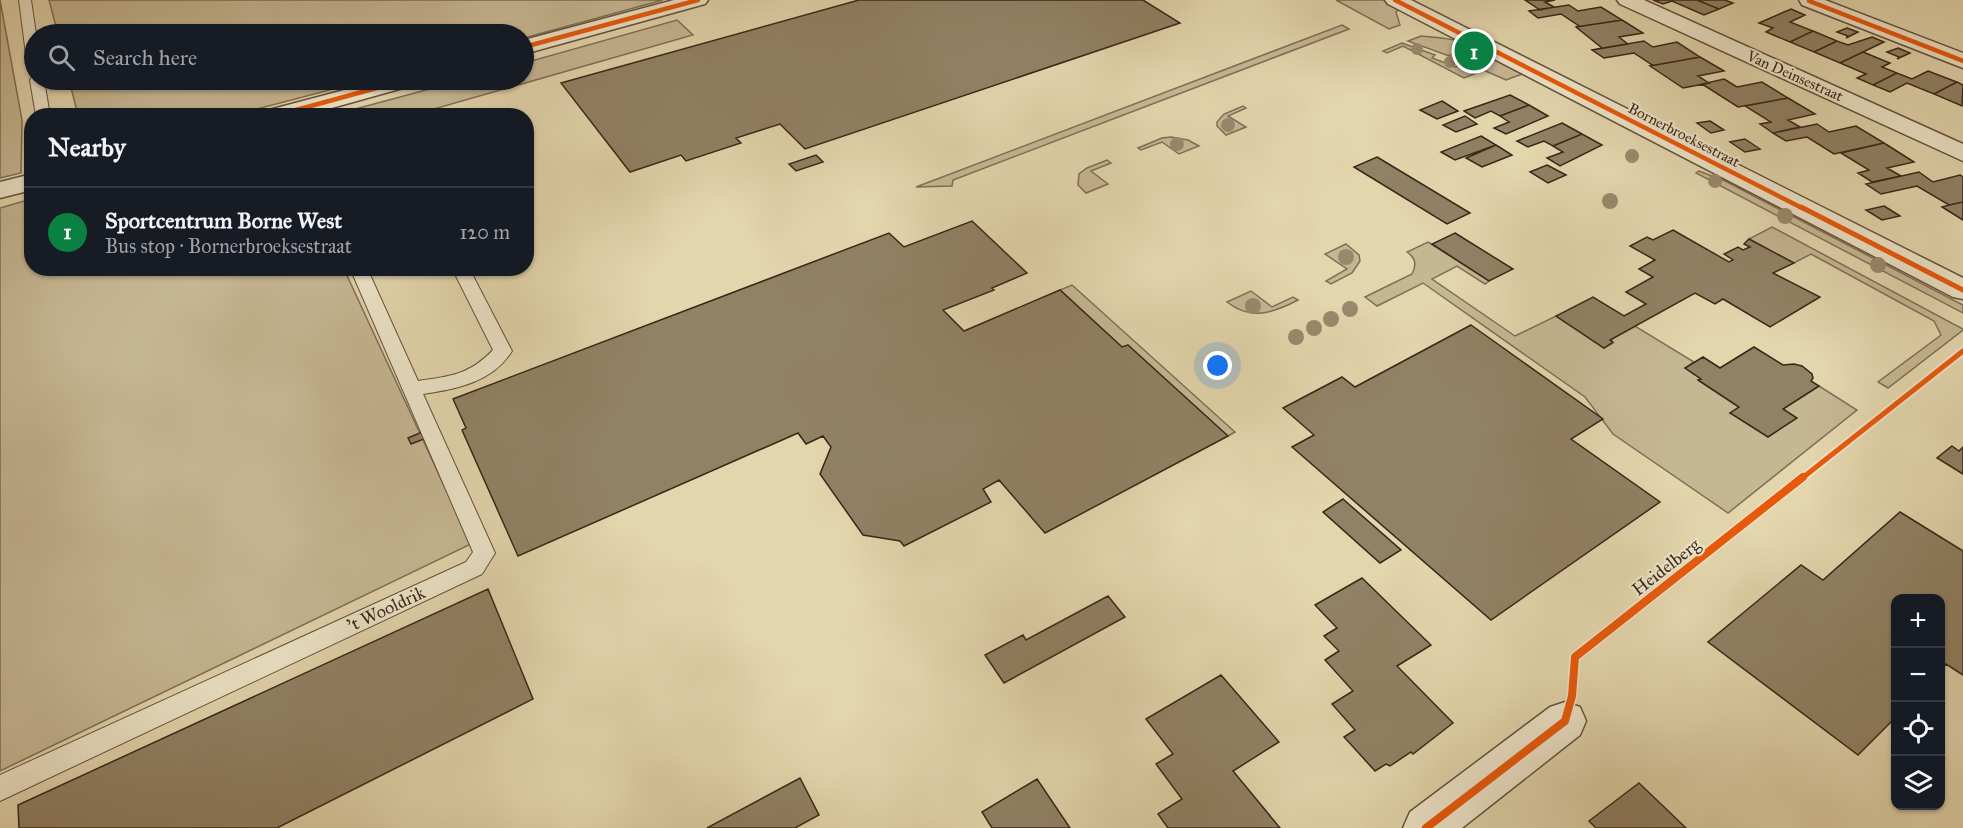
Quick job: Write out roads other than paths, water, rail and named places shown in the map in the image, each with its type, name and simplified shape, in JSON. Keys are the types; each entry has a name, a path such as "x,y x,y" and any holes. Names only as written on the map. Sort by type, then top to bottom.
{"street":[{"path":"534,44 698,0"},
{"name":"Bornerbroeksestraat","path":"1395,0 1963,290"},
{"name":"Van Deinsestraat","path":"1627,0 1963,153"},
{"path":"1809,1 1963,61"},
{"path":"306,108 370,90"},
{"path":"0,190 24,184"},
{"path":"1426,828 1565,722"}],"lane":[{"path":"25,0 28,24"},
{"path":"39,90 42,108"},
{"name":"'t Wooldrik","path":"0,789 474,568 484,553 362,276"},
{"path":"411,389 451,382 484,371 503,351 464,276"}],"place":[{"name":"Sportcentrum Borne West","path":"1474,51"}]}
